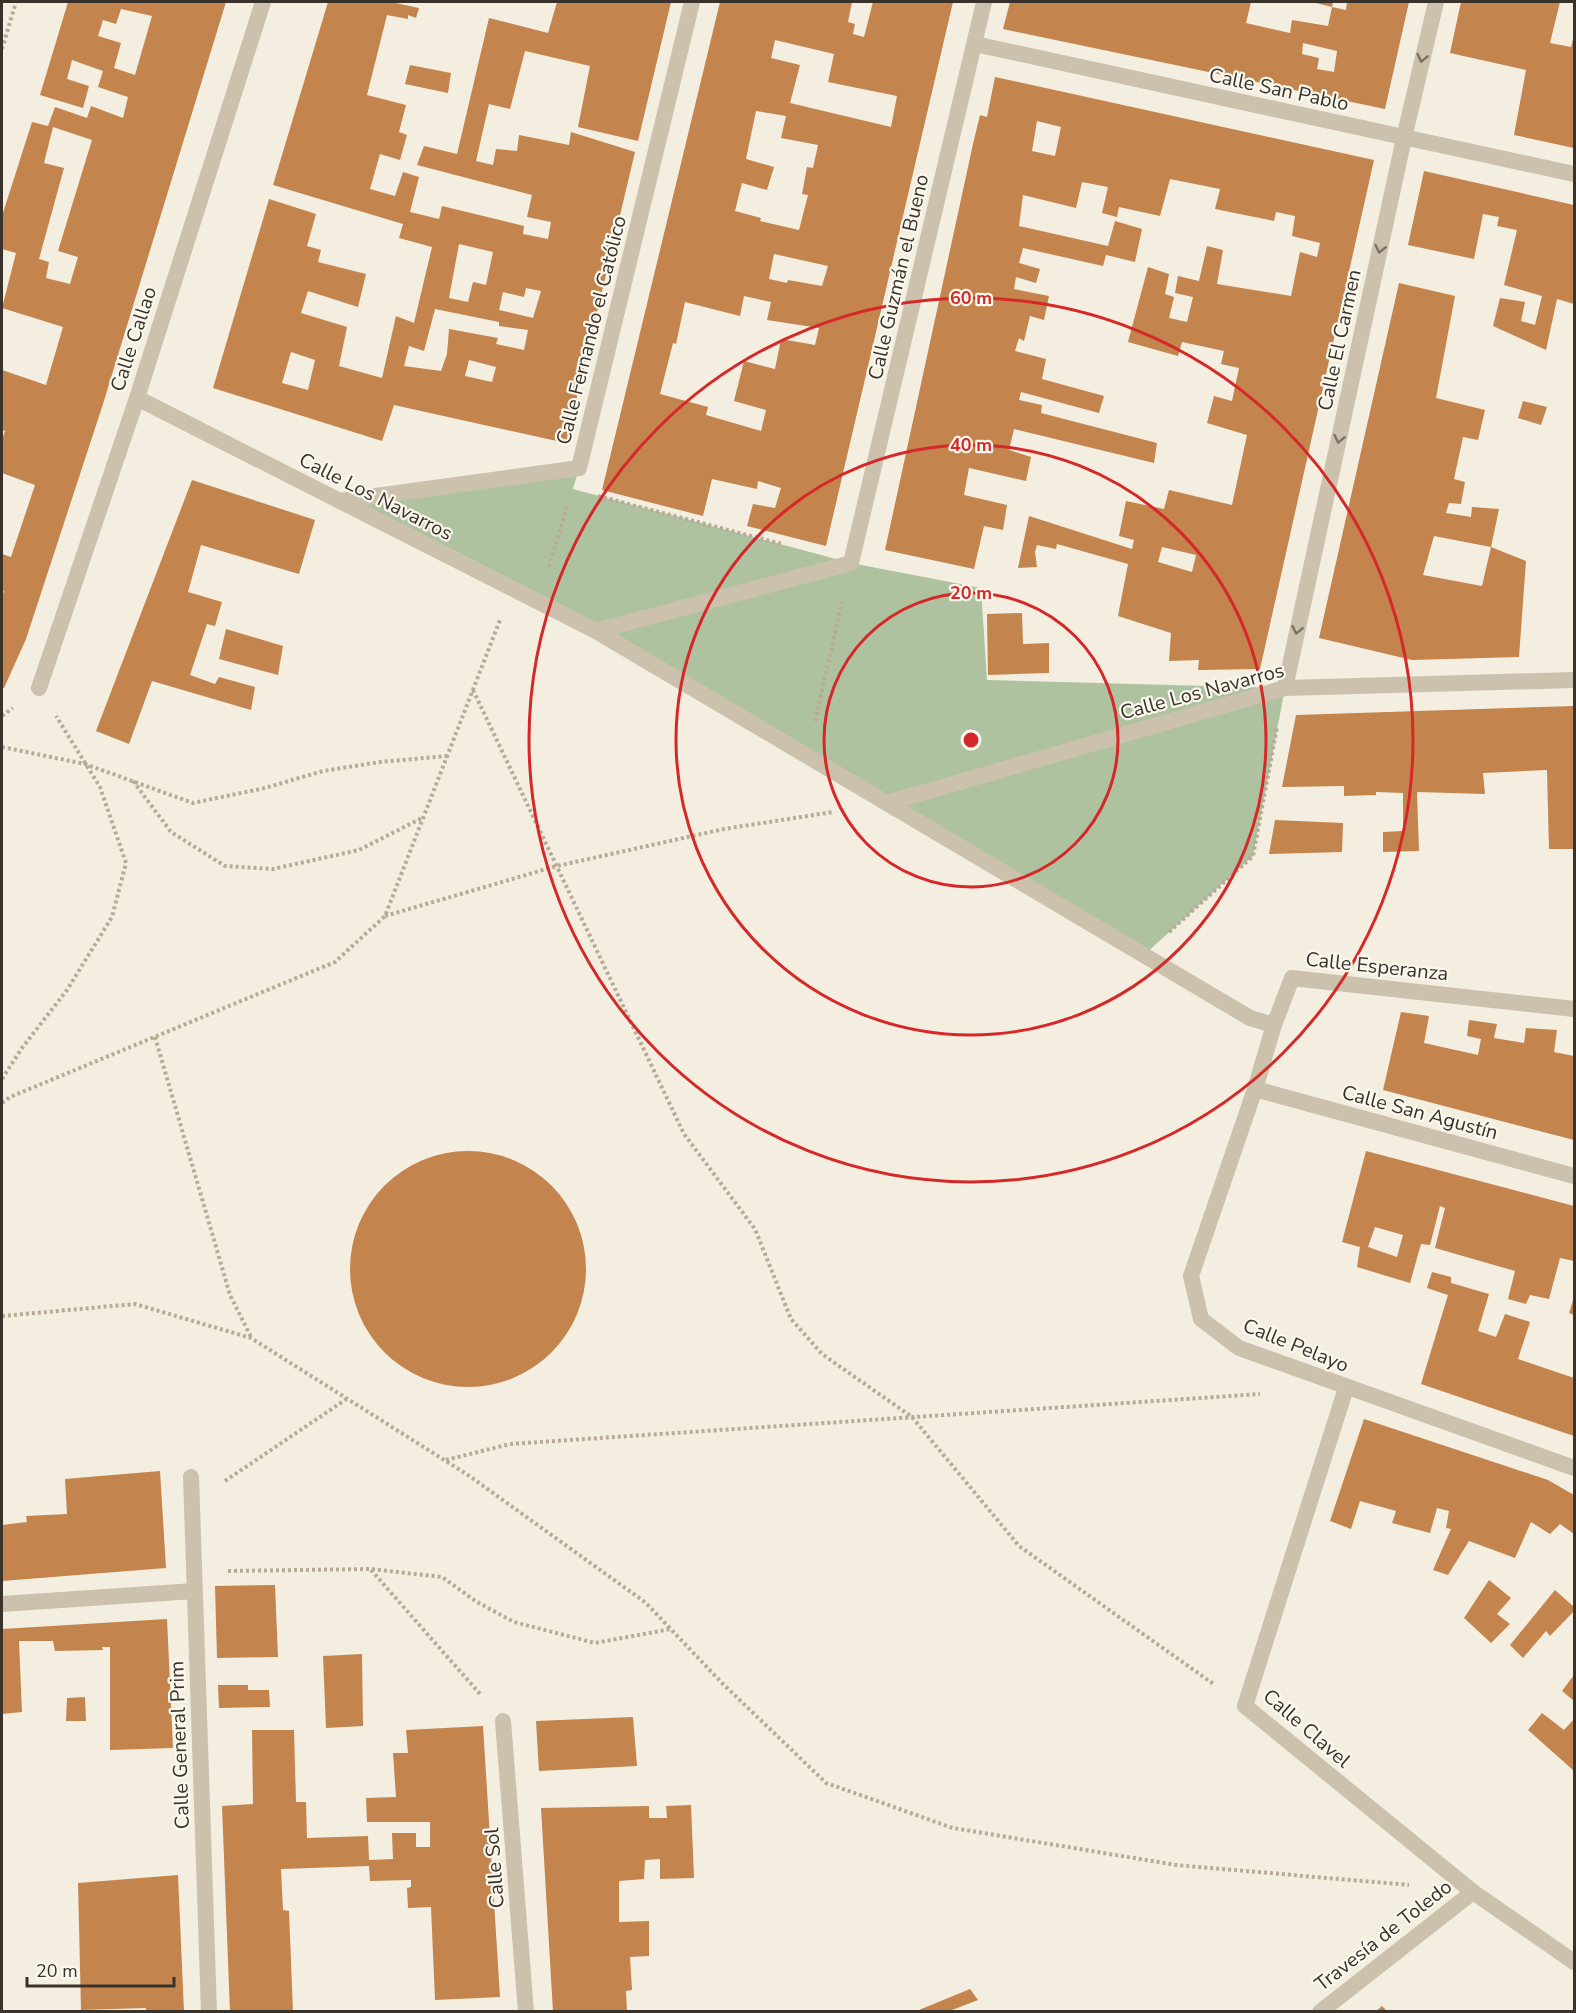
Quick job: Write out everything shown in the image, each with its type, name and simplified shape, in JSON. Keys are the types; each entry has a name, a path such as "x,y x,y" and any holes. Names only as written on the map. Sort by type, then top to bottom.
{"street":[{"name":"Calle Callao","path":"39,688 137,398 263,2"},
{"name":"Calle Fernando el Católico","path":"339,501 579,468 692,2"},
{"name":"Calle Guzmán el Bueno","path":"851,562 984,2"},
{"name":"Calle El Carmen","path":"1285,688 1404,138 1436,2"},
{"name":"Calle San Pablo","path":"975,44 1575,174"},
{"name":"Calle Los Navarros","path":"137,398 596,631 1250,1018 1274,1025"},
{"path":"596,631 851,562"},
{"name":"Calle Los Navarros","path":"887,803 1285,688 1575,680"},
{"name":"Calle Esperanza","path":"1255,1089 1274,1025 1292,978 1575,1009"},
{"name":"Calle San Agustín","path":"1255,1089 1575,1176"},
{"name":"Calle Pelayo","path":"1255,1089 1191,1276 1201,1319 1239,1348 1575,1468"},
{"name":"Calle Clavel","path":"1346,1388 1245,1706 1473,1892 1575,1962"},
{"name":"Calle General Prim","path":"191,1477 209,2012"},
{"path":"2,1605 194,1591"},
{"name":"Calle Sol","path":"503,1721 526,2012"},
{"name":"Travesía de Toledo","path":"1320,2012 1473,1892"}],"path":[{"path":"2,49 16,2"},
{"path":"538,602 579,468"},
{"path":"573,489 784,545"},
{"path":"807,756 851,562"},
{"path":"2,1103 10,1097 335,962 385,916 512,589"},
{"path":"2,1079 22,1047 67,990 112,917 126,863 100,787 39,688"},
{"path":"1144,955 1253,856 1285,688"},
{"path":"472,690 684,1134 755,1229 791,1319 822,1354 912,1417 1019,1546 1245,1706"},
{"path":"2,747 85,764 193,803 265,788 323,771 380,762 447,756"},
{"path":"132,781 171,832 225,866 273,869 359,850 424,817"},
{"path":"385,916 556,866 724,829 887,803"},
{"path":"155,1037 230,1295 251,1338"},
{"path":"2,1316 135,1304 251,1338 445,1461 646,1603 722,1683 826,1783 953,1828 1176,1865 1413,1886"},
{"path":"445,1461 510,1444 1264,1393"},
{"path":"192,1503 348,1398"},
{"path":"194,1572 371,1569 442,1577 477,1602 514,1622 595,1643 671,1629"},
{"path":"371,1569 503,1721"}],"green space":[{"path":"579,468 573,489 851,563 981,588 987,680 1285,688 1253,856 1144,955 596,631 339,501"}],"building":[{"path":"68,2 226,2 103,404 26,639 4,688 2,687 2,597 4,591 2,590 2,554 11,557 35,485 2,473 2,440 5,431 2,430 2,370 46,385 63,327 2,308 16,253 2,249 2,216 32,122 48,126 55,107 87,118 91,106 123,118 128,97 98,87 103,71 72,60 67,79 89,86 83,108 40,95","holes":["121,9 152,16 135,75 114,68 121,43 98,36 103,20 116,24","53,127 92,140 58,251 78,257 70,284 46,278 49,262 39,259 64,168 44,163"]},
{"path":"328,2 391,2 419,8 416,18 408,15 408,19 387,15 367,95 406,105 399,132 407,135 400,160 380,154 370,189 395,196 403,172 419,177 410,212 439,219 442,206 524,226 523,234 548,239 551,222 527,217 532,195 417,165 424,146 457,154 489,18 548,33 557,2 671,2 638,141 578,127 590,66 525,51 510,109 489,104 476,161 493,165 496,149 517,151 519,135 569,145 571,132 635,152 566,443 394,405 382,441 213,388 269,199 316,214 307,246 321,250 318,262 366,274 358,307 308,291 301,313 347,327 339,366 382,378 396,316 414,323 432,247 399,238 403,224 273,185","holes":["459,244 493,252 486,285 473,282 468,302 449,298","526,288 541,291 533,318 499,310 503,292 524,297","435,309 499,322 499,326 528,330 524,350 496,344 498,338 449,329 447,354 441,371 404,366 409,346 424,351","291,352 315,360 308,390 282,383","469,360 496,367 492,382 465,376"]},
{"path":"720,2 852,2 848,22 855,24 853,34 864,37 873,2 953,2 826,546 747,526 753,504 775,508 781,488 758,481 757,489 712,479 703,516 602,490","holes":["775,40 834,54 828,82 897,96 891,127 790,103 800,65 771,58","756,111 786,116 781,138 818,145 813,168 807,167 802,194 808,195 799,230 760,221 761,218 735,211 742,183 767,190 774,167 746,159","774,254 828,266 822,286 769,279","744,296 771,302 767,320 819,328 815,345 781,339 775,369 744,361 734,401 766,410 761,431 706,415 708,407 660,394 673,343 676,344 685,302 740,316"]},
{"path":"1010,2 1251,2 1246,23 1290,33 1292,20 1328,26 1332,7 1346,10 1347,2 1409,2 1385,109 1003,29","holes":["1303,43 1337,51 1334,72 1317,69 1319,58 1302,54"]},
{"path":"1312,2 1333,2 1332,7"},
{"path":"1461,2 1560,2 1550,43 1571,47 1574,35 1574,148 1514,135 1526,70 1450,53"},
{"path":"410,65 451,73 448,93 405,84"},
{"path":"995,77 1374,160 1260,669 1198,670 1199,660 1169,661 1171,633 1118,616 1128,564 1057,544 1056,549 1037,545 1035,552 1037,567 1018,568 1029,516 1132,549 1134,540 1119,536 1126,501 1164,509 1169,490 1232,505 1247,435 1207,423 1214,396 1232,401 1239,368 1221,364 1224,351 1182,342 1178,356 1128,342 1148,267 1169,274 1165,294 1174,297 1169,318 1187,322 1193,297 1175,293 1178,276 1199,281 1207,246 1223,250 1217,284 1291,296 1300,252 1317,257 1320,243 1292,236 1295,216 1276,212 1274,221 1215,209 1220,189 1170,179 1160,216 1119,207 1117,217 1102,213 1108,187 1082,182 1076,208 1023,195 1019,226 1108,246 1115,221 1142,229 1135,262 1106,255 1103,266 1023,248 1019,263 1040,269 1036,283 1016,277 1014,289 1049,296 1044,320 1030,316 1024,341 1019,338 1015,351 1046,359 1042,379 1104,396 1099,413 1021,392 1019,400 1042,405 1041,413 1157,443 1154,463 1014,429 1009,450 1031,457 1026,481 969,468 964,495 1007,505 1003,530 984,526 974,569 885,550 973,144 980,115 987,117","holes":["1037,121 1061,127 1055,156 1032,151","1162,547 1196,555 1192,572 1158,562"]},
{"path":"1424,171 1574,205 1574,304 1557,299 1546,350 1493,326 1500,298 1525,302 1521,321 1535,325 1542,296 1504,285 1517,230 1497,226 1499,217 1483,214 1474,259 1408,245"},
{"path":"1399,283 1455,296 1436,398 1485,410 1478,440 1463,437 1454,479 1465,482 1461,504 1449,503 1446,513 1471,517 1472,507 1499,509 1491,547 1526,561 1519,657 1412,660 1319,638","holes":["1434,536 1491,547 1482,586 1423,575"]},
{"path":"1523,401 1547,407 1541,425 1518,418"},
{"path":"192,480 315,520 299,574 201,545 188,592 222,602 215,626 207,624 190,675 215,684 219,677 255,687 251,710 152,681 129,744 96,731"},
{"path":"1022,613 1023,644 1049,643 1049,673 988,675 987,614"},
{"path":"226,629 283,646 278,675 219,659"},
{"path":"1574,706 1574,849 1549,849 1547,770 1483,773 1485,794 1417,792 1419,851 1383,852 1383,832 1403,831 1403,793 1376,792 1376,795 1344,796 1344,786 1282,787 1296,715"},
{"path":"1275,820 1343,823 1342,852 1269,854"},
{"path":"1401,1012 1429,1016 1424,1043 1478,1055 1481,1039 1467,1036 1469,1020 1497,1024 1494,1038 1524,1043 1526,1028 1557,1030 1554,1052 1574,1056 1574,1140 1383,1090"},
{"path":"456,1151 480,1151 502,1156 524,1165 543,1178 559,1194 572,1213 581,1235 586,1269 584,1292 572,1325 559,1344 543,1360 524,1373 502,1382 480,1387 456,1387 434,1382 412,1373 393,1360 377,1344 364,1325 355,1303 350,1281 350,1257 355,1235 364,1213 377,1194 393,1178 412,1165 434,1156"},
{"path":"1366,1151 1574,1206 1574,1261 1560,1258 1549,1299 1530,1295 1526,1304 1508,1299 1515,1271 1435,1248 1445,1208 1440,1206 1430,1245 1421,1244 1410,1283 1357,1267 1360,1247 1342,1242","holes":["1375,1227 1403,1235 1397,1257 1368,1247"]},
{"path":"1432,1272 1451,1277 1451,1283 1489,1294 1478,1331 1496,1337 1505,1314 1530,1322 1518,1359 1574,1378 1574,1436 1421,1384 1448,1295 1427,1288"},
{"path":"1574,1297 1574,1315 1569,1313"},
{"path":"1364,1419 1548,1480 1574,1495 1574,1534 1560,1524 1550,1534 1531,1522 1515,1558 1469,1541 1448,1575 1433,1570 1451,1529 1446,1528 1449,1511 1437,1508 1430,1533 1392,1523 1396,1511 1360,1501 1351,1529 1330,1521"},
{"path":"160,1471 166,1568 2,1581 2,1525 27,1522 26,1516 67,1514 65,1479"},
{"path":"1489,1580 1511,1598 1497,1614 1510,1624 1491,1643 1464,1618"},
{"path":"275,1585 278,1657 217,1658 215,1586"},
{"path":"1555,1590 1574,1607 1574,1611 1550,1636 1546,1631 1523,1658 1510,1645"},
{"path":"167,1619 173,1748 110,1750 110,1647 102,1647 103,1650 55,1651 53,1641 19,1641 22,1712 2,1714 2,1629"},
{"path":"362,1654 363,1726 326,1728 323,1656"},
{"path":"1574,1675 1574,1701 1562,1691"},
{"path":"218,1685 248,1685 248,1690 269,1690 270,1707 219,1708"},
{"path":"85,1697 86,1721 66,1721 67,1698"},
{"path":"1542,1713 1564,1730 1574,1719 1573,1770 1528,1730"},
{"path":"633,1717 637,1766 539,1771 536,1721"},
{"path":"483,1726 500,1997 435,2000 431,1907 408,1908 407,1888 411,1887 411,1880 370,1881 369,1866 281,1869 283,1910 289,1911 293,2012 230,2012 222,1806 253,1804 252,1730 294,1730 296,1802 306,1802 307,1838 368,1836 369,1860 393,1859 392,1833 416,1833 416,1847 430,1847 430,1822 367,1822 366,1798 396,1797 393,1753 408,1753 406,1730"},
{"path":"691,1805 694,1878 660,1879 660,1859 645,1860 644,1879 619,1881 619,1922 649,1921 649,1956 630,1957 632,1990 626,1991 627,2012 553,2012 541,1808 649,1806 649,1818 667,1818 666,1806"},
{"path":"178,1875 184,2012 146,2012 146,2008 81,2010 78,1883"},
{"path":"970,1989 978,2000 947,2012 914,2012"},
{"path":"1382,2006 1388,2012 1375,2012"}]}
